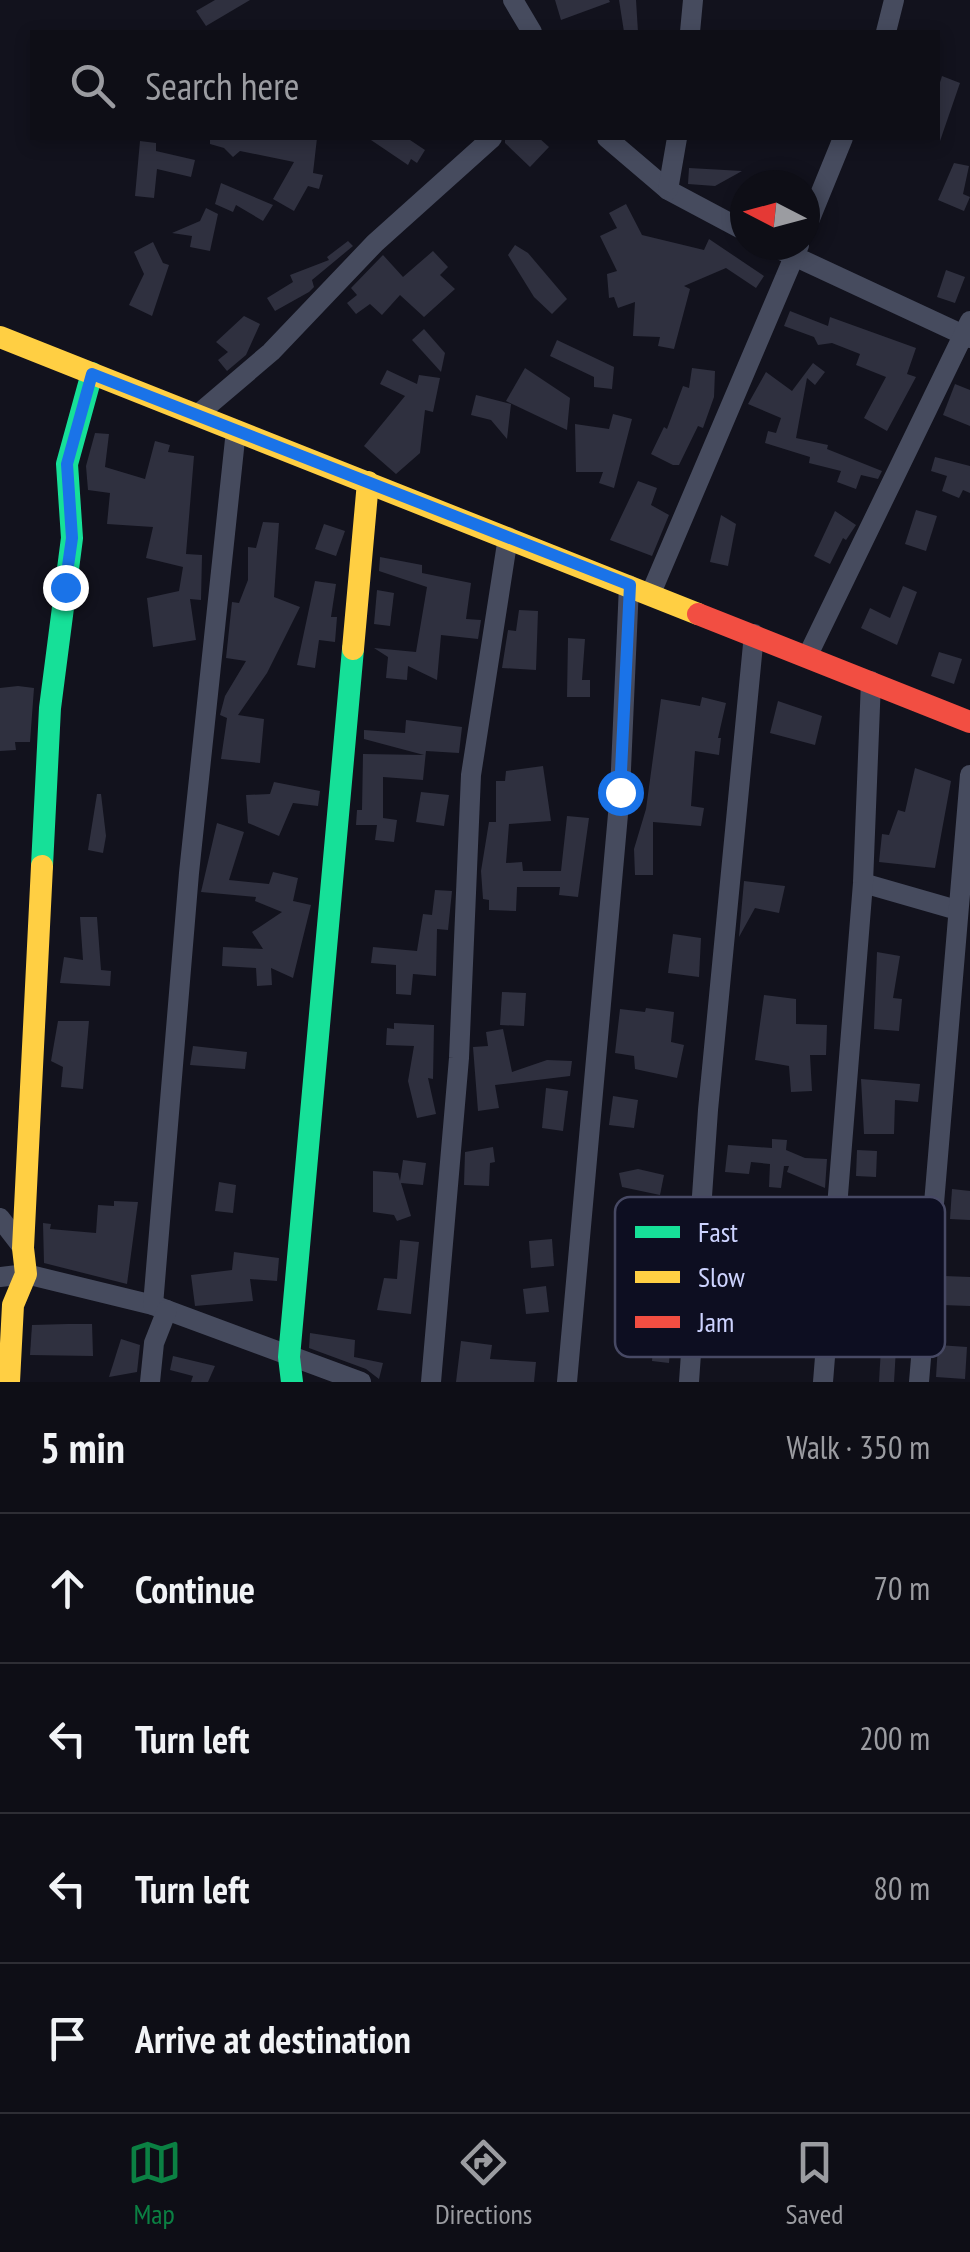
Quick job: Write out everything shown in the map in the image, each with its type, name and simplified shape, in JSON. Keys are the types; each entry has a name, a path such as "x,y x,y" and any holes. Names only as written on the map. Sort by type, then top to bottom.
{"street":[{"path":"513,0 531,30"},
{"path":"690,30 693,0"},
{"path":"886,30 894,0"},
{"path":"197,415 271,352 375,243 490,140"},
{"path":"609,140 668,190 730,223"},
{"path":"668,190 678,140"},
{"path":"820,194 842,140"},
{"path":"568,1382 641,589 792,260"},
{"path":"808,654 968,331 813,260"},
{"path":"0,337 871,681 968,715"},
{"path":"9,1382 13,1306 26,1274 23,1248 50,708 72,538 67,464 92,374"},
{"path":"150,1382 160,1307 189,872 236,430"},
{"path":"292,1382 289,1358 368,482"},
{"path":"431,1382 460,1058 471,776 508,537"},
{"path":"702,1197 754,634"},
{"path":"838,1197 863,883 871,681"},
{"path":"934,1197 970,775"},
{"path":"863,883 958,910"},
{"path":"0,1218 23,1248"},
{"path":"0,1277 26,1274 160,1307 361,1382"},
{"path":"689,1382 691,1357"},
{"path":"823,1382 825,1357"},
{"path":"919,1382 921,1357"}],"building":[{"path":"215,0 250,0 206,26 196,11"},
{"path":"555,0 609,0 610,2 561,20"},
{"path":"619,0 636,0 638,30 624,30"},
{"path":"942,76 960,83 940,141 940,140"},
{"path":"210,140 317,140 313,173 323,175 319,189 308,186 294,211 273,199 294,162 240,151 233,157 224,148 210,144"},
{"path":"371,140 410,140 425,150 417,163 411,159 408,165"},
{"path":"541,140 549,147 530,167 505,143"},
{"path":"140,141 156,143 156,151 195,160 191,177 157,169 154,198 135,196"},
{"path":"954,163 969,166 963,194 970,197 964,211 938,200"},
{"path":"689,168 730,170 730,178 715,186 688,184"},
{"path":"221,183 273,205 263,221 236,205 233,212 215,204"},
{"path":"626,204 642,235 704,250 709,239 730,253 730,260 740,260 764,276 756,288 726,268 684,286 690,289 674,349 658,346 660,337 633,336 635,302 618,308 614,297 609,298 607,274 617,271 600,236 617,228 609,213"},
{"path":"206,208 218,214 210,251 190,247 192,236 172,233 200,221"},
{"path":"348,241 353,246 312,280 314,287 309,292 275,311 267,298 293,282 290,275 329,260 327,257"},
{"path":"153,242 163,263 169,265 152,316 129,305 144,274 134,252"},
{"path":"515,245 528,253 567,299 552,314 534,297 508,255"},
{"path":"433,251 448,267 440,275 455,289 424,317 400,295 382,315 370,304 356,314 347,303 357,295 351,288 383,255 403,277"},
{"path":"946,270 965,277 955,303 937,297"},
{"path":"790,311 828,326 830,317 916,348 907,374 916,377 887,431 864,418 886,377 856,365 860,354 832,343 818,345 814,337 784,326"},
{"path":"244,316 260,324 246,355 227,371 218,360 228,352 216,342"},
{"path":"424,329 445,353 441,372 412,340"},
{"path":"557,340 614,367 612,389 594,387 594,377 550,356"},
{"path":"813,363 825,372 815,385 807,378 796,438 828,445 827,449 882,471 878,479 861,475 856,489 837,482 841,471 809,463 810,457 765,443 768,431 776,433 781,418 748,404 766,372 792,391"},
{"path":"525,368 570,398 567,430 506,401"},
{"path":"692,368 715,371 714,397 703,428 698,426 679,465 673,465 651,454 664,427 667,429 683,386 689,388"},
{"path":"387,370 417,384 419,375 440,378 433,412 425,410 420,453 396,474 364,446 405,396 380,384"},
{"path":"955,384 970,390 970,426 943,415"},
{"path":"476,395 511,404 507,439 491,420 471,415"},
{"path":"613,414 632,419 614,488 599,483 603,472 576,472 575,424 609,429"},
{"path":"95,433 109,434 105,467 145,479 155,441 170,445 168,452 194,456 186,554 202,555 201,600 190,599 196,640 153,647 147,598 179,591 183,567 146,558 153,527 107,524 110,493 88,490 86,466"},
{"path":"935,457 970,466 970,493 963,490 959,498 942,491 947,476 931,471"},
{"path":"638,481 657,488 651,505 669,515 652,556 610,540"},
{"path":"916,510 937,516 926,551 905,544"},
{"path":"835,511 856,525 846,540 843,538 830,564 814,556"},
{"path":"721,515 736,524 728,566 710,562"},
{"path":"263,522 279,523 274,597 300,607 267,673 238,715 264,719 260,763 221,759 227,718 220,715 225,696 246,661 226,658 232,602 239,603 248,580 248,547 256,548"},
{"path":"324,524 345,531 336,556 315,549"},
{"path":"380,557 422,565 422,573 471,583 466,619 481,620 478,639 441,635 437,680 408,666 407,680 386,678 388,657 374,648 416,652 427,587 379,571"},
{"path":"315,581 336,584 331,617 337,617 335,642 319,640 315,668 297,665"},
{"path":"903,586 917,592 897,645 861,628 870,608 890,618"},
{"path":"377,590 394,593 390,626 374,624"},
{"path":"519,610 538,611 536,670 502,668 508,630 516,631"},
{"path":"568,638 585,639 582,680 590,680 590,697 567,697"},
{"path":"939,652 962,659 954,684 931,676"},
{"path":"0,688 34,688 30,742 15,742 16,750 0,751"},
{"path":"702,697 726,703 718,738 719,755 695,751 691,806 704,808 701,826 653,822 653,875 635,875 634,849 646,809 661,699 700,706"},
{"path":"778,701 822,716 815,745 770,733"},
{"path":"406,720 462,727 459,753 426,751 423,780 383,777 383,818 397,820 394,842 375,840 377,825 356,825 357,810 362,810 363,754 424,755 364,739 364,730 405,733"},
{"path":"543,766 551,821 509,824 506,863 522,862 523,871 561,871 567,816 589,818 578,897 559,895 560,887 517,887 516,911 489,910 489,900 483,899 481,871 489,822 496,822 496,781 505,781 506,771"},
{"path":"915,768 951,781 935,868 879,862 882,834 889,835 898,810 905,812"},
{"path":"274,782 320,791 318,806 293,803 279,836 248,823 246,795 270,794"},
{"path":"421,792 449,795 444,826 416,822"},
{"path":"97,794 101,794 106,836 103,853 88,850"},
{"path":"217,823 244,832 229,880 269,884 273,872 298,878 293,901 311,905 293,978 271,968 272,985 257,986 256,968 222,966 223,947 263,949 252,932 282,912 255,901 256,897 201,892"},
{"path":"744,881 785,886 779,913 755,908 739,937"},
{"path":"435,890 452,891 448,930 437,929 436,976 413,974 411,995 396,994 396,965 371,963 373,947 417,951 423,914 432,915"},
{"path":"80,917 97,917 101,970 111,971 110,986 60,983 64,957 83,960"},
{"path":"673,934 701,938 699,977 668,973"},
{"path":"877,952 900,956 893,998 902,999 899,1031 874,1029"},
{"path":"502,992 526,993 524,1026 500,1025"},
{"path":"764,995 796,999 796,1024 827,1025 826,1055 810,1055 812,1091 791,1092 789,1066 755,1060"},
{"path":"646,1008 674,1012 671,1042 684,1045 677,1078 635,1069 634,1056 615,1053 620,1009 645,1012"},
{"path":"58,1021 89,1021 83,1089 61,1087 63,1067 51,1061"},
{"path":"394,1023 434,1025 433,1079 428,1078 436,1114 417,1118 408,1081 414,1046 386,1045 387,1028 394,1029"},
{"path":"503,1029 512,1072 547,1060 572,1061 570,1076 495,1085 499,1108 478,1111 473,1047 488,1046 486,1032"},
{"path":"193,1046 247,1052 245,1069 190,1065"},
{"path":"861,1079 920,1084 918,1102 895,1100 894,1134 864,1134"},
{"path":"546,1088 568,1091 563,1131 542,1128"},
{"path":"613,1096 638,1100 634,1128 609,1125"},
{"path":"772,1139 787,1140 786,1150 805,1158 827,1159 825,1188 787,1172 789,1166 784,1166 781,1188 769,1187 770,1164 751,1162 749,1174 725,1172 728,1145 772,1148"},
{"path":"493,1147 495,1162 490,1163 489,1186 464,1185 465,1152"},
{"path":"857,1150 877,1151 876,1177 856,1176"},
{"path":"403,1160 426,1163 423,1185 401,1183 411,1216 397,1221 394,1215 373,1212 373,1171 398,1173 400,1181"},
{"path":"638,1169 664,1175 660,1195 622,1187 619,1173"},
{"path":"219,1182 236,1185 233,1213 215,1211"},
{"path":"952,1189 970,1191 970,1220 950,1219"},
{"path":"114,1201 138,1202 127,1284 44,1263 43,1223 51,1224 50,1229 96,1233 98,1205 114,1206"},
{"path":"552,1239 554,1266 531,1268 529,1241"},
{"path":"400,1240 419,1242 411,1314 377,1310 384,1278 397,1279"},
{"path":"234,1252 279,1258 277,1281 250,1279 253,1301 195,1306 191,1275 232,1270"},
{"path":"945,1276 970,1277 970,1306 945,1305"},
{"path":"546,1286 549,1312 526,1314 523,1289"},
{"path":"92,1324 93,1356 30,1355 32,1325"},
{"path":"310,1333 355,1340 354,1357 383,1363 379,1379 366,1369 309,1348"},
{"path":"121,1339 140,1345 137,1372 109,1377"},
{"path":"461,1341 492,1345 490,1359 536,1362 534,1382 456,1382"},
{"path":"945,1345 967,1347 965,1379 936,1377 937,1357 945,1357"},
{"path":"173,1356 215,1366 208,1382 191,1382 193,1376 170,1370"},
{"path":"652,1357 670,1357 669,1363 652,1361"},
{"path":"880,1357 896,1357 894,1382 879,1382"}],"traffic: fast":[{"path":"42,866 50,708 72,538 67,464 92,373"},
{"path":"292,1382 289,1357 353,649"}],"traffic: slow":[{"path":"0,337 698,614"},
{"path":"353,649 368,482"},
{"path":"9,1382 13,1305 26,1274 23,1248 42,866"}],"traffic: jam":[{"path":"698,614 970,722"}],"route":[{"path":"65,587 72,538 67,464 92,374 630,585 620,792"}]}
